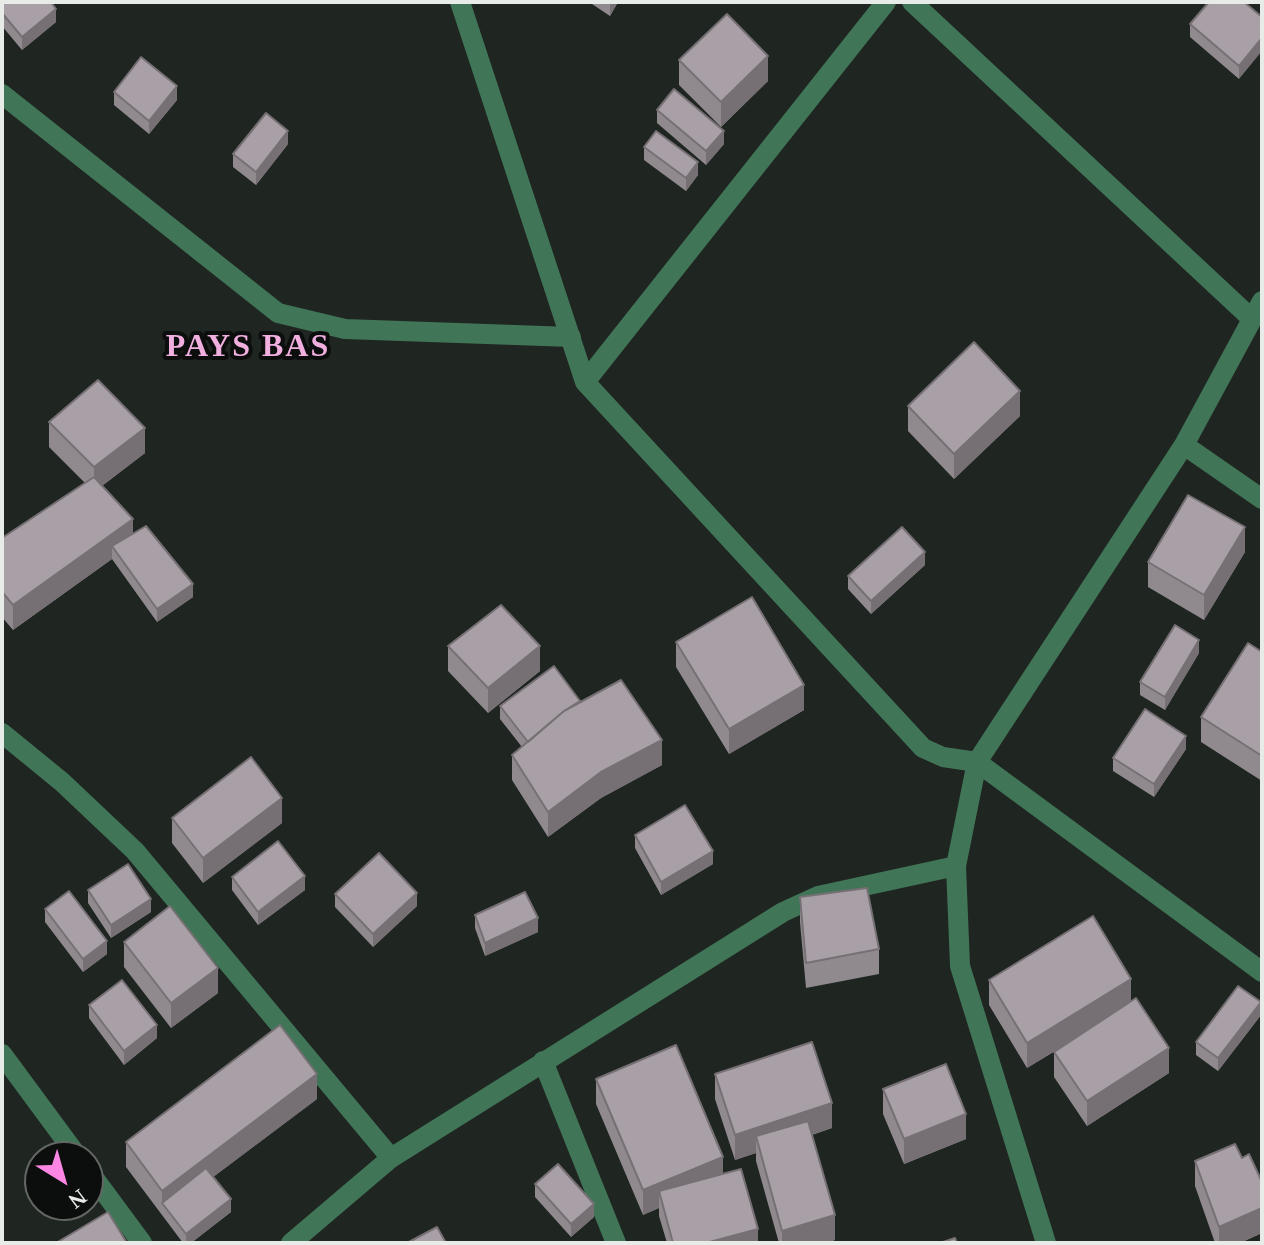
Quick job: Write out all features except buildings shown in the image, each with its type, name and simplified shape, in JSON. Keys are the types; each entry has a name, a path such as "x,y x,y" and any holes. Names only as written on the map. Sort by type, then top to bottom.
{"street":[{"path":"460,2 585,382 923,748 943,757 977,762 1262,972"},
{"path":"585,382 886,2"},
{"path":"912,2 1257,310 1184,445 977,762 956,866 960,966 1046,1243"},
{"path":"2,94 278,313 345,329 571,337"},
{"path":"1184,445 1262,499"},
{"path":"2,733 62,782 135,851 391,1158"},
{"path":"291,1243 391,1158 802,903 956,866"},
{"path":"2,1054 66,1141"},
{"path":"543,1061 616,1243"},
{"path":"104,1192 142,1243"}],"district":[{"name":"PAYS BAS","path":"248,348"}]}
